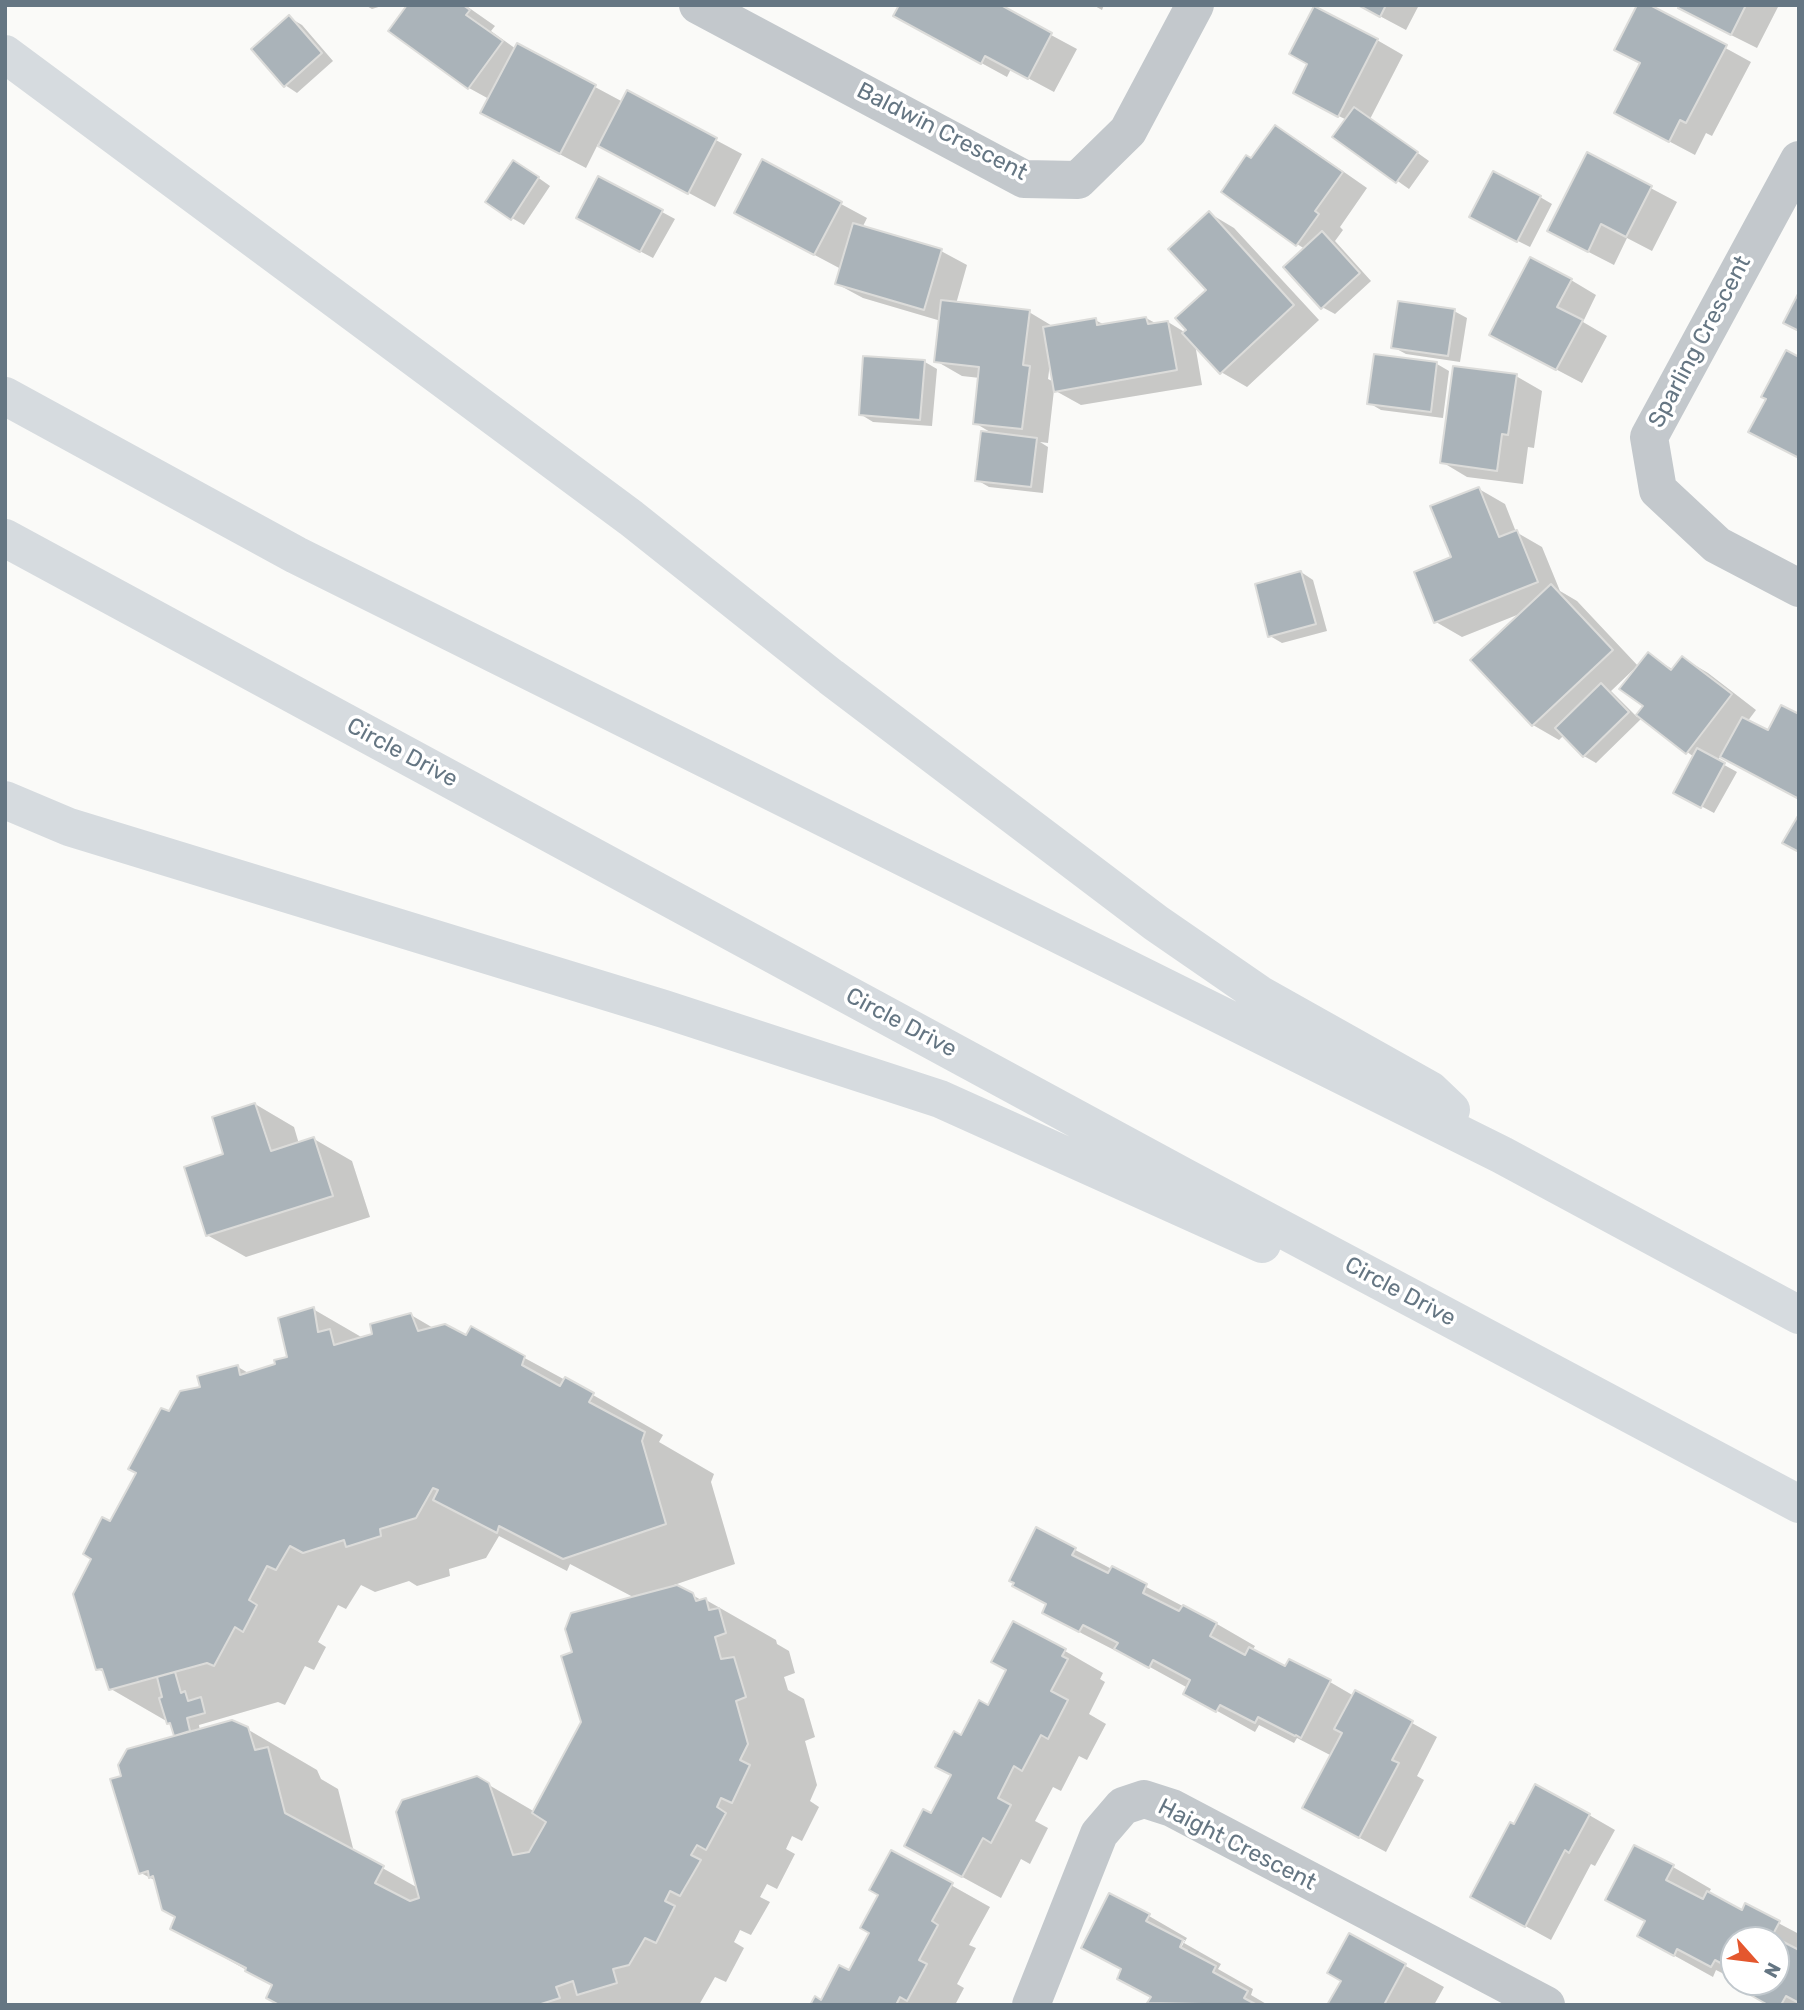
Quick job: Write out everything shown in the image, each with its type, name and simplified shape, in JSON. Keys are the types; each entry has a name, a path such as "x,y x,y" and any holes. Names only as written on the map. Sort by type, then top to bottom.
{"highway":[{"path":"5,54 631,518 831,677 1156,923 1259,994 1430,1090 1502,1155"},
{"path":"5,396 296,555 1502,1155 1799,1315"},
{"name":"Circle Drive","path":"5,538 1199,1185 1799,1506"},
{"path":"5,800 69,827 650,1005 940,1098 1329,1275 1799,1506"}],"street":[{"name":"Baldwin Crescent","path":"698,5 1024,178 1078,180 1128,131 1195,5"},
{"name":"Sparling Crescent","path":"1799,160 1649,437 1658,490 1717,545 1799,588"},
{"name":"Haight Crescent","path":"1031,2005 1100,1834 1123,1806 1143,1799 1172,1808 1546,2005"}],"building":[{"path":"407,5 463,5 470,10 466,15 503,41 468,89 388,31"},
{"path":"899,5 1001,5 1052,33 1028,79 985,56 981,64 893,16"},
{"path":"1358,5 1386,5 1380,17"},
{"path":"1637,5 1650,5 1727,45 1686,123 1680,120 1669,142 1614,113 1640,63 1614,50"},
{"path":"1679,5 1746,5 1731,35 1678,8"},
{"path":"1314,6 1378,39 1338,117 1293,93 1307,64 1289,54"},
{"path":"289,15 322,53 284,87 251,49"},
{"path":"517,43 596,85 560,154 480,113"},
{"path":"627,90 717,138 688,194 598,146"},
{"path":"1354,107 1418,152 1396,183 1332,137"},
{"path":"1275,125 1343,172 1315,211 1319,214 1296,246 1221,192 1246,155 1251,158"},
{"path":"1587,152 1652,186 1626,237 1601,224 1588,252 1547,231"},
{"path":"762,159 842,202 814,255 734,213"},
{"path":"513,160 539,177 511,220 485,202"},
{"path":"1493,171 1541,196 1517,242 1469,217"},
{"path":"598,176 663,210 640,252 576,218"},
{"path":"1209,211 1294,305 1220,374 1182,333 1186,330 1175,318 1206,290 1168,249"},
{"path":"853,223 942,249 924,310 835,284"},
{"path":"1322,231 1360,273 1321,309 1283,267"},
{"path":"1530,257 1572,279 1557,307 1583,320 1556,370 1489,335"},
{"path":"1799,292 1799,331 1783,323"},
{"path":"941,300 1030,310 1023,365 1030,366 1022,429 973,424 979,367 934,362"},
{"path":"1398,301 1455,309 1448,356 1391,348"},
{"path":"1146,317 1148,324 1168,321 1177,370 1054,392 1043,327 1096,318 1097,325"},
{"path":"1786,350 1799,357 1799,458 1748,432 1766,399 1761,397"},
{"path":"1374,354 1437,362 1431,412 1367,404"},
{"path":"863,356 925,360 920,420 859,415"},
{"path":"1453,366 1517,374 1508,435 1502,434 1497,471 1440,463"},
{"path":"981,431 1037,438 1031,487 975,481"},
{"path":"1479,487 1499,537 1517,530 1538,582 1434,623 1414,572 1451,557 1430,506"},
{"path":"1301,571 1316,624 1268,637 1255,584"},
{"path":"1551,584 1613,650 1532,726 1470,660"},
{"path":"1648,652 1671,670 1682,656 1732,694 1686,754 1636,715 1643,706 1619,689"},
{"path":"1601,683 1629,712 1583,757 1555,728"},
{"path":"1781,705 1799,714 1799,799 1720,757 1742,717 1768,730"},
{"path":"1697,748 1725,763 1701,808 1673,793"},
{"path":"1799,814 1799,852 1782,843"},
{"path":"255,1103 271,1151 314,1137 333,1196 206,1236 184,1167 223,1154 212,1117"},
{"path":"314,1307 318,1332 330,1329 334,1345 372,1334 370,1324 411,1313 418,1331 445,1324 466,1335 471,1326 525,1356 522,1365 560,1386 565,1377 594,1393 589,1402 645,1432 642,1441 666,1524 563,1559 499,1526 497,1533 433,1500 438,1490 433,1488 416,1518 380,1529 381,1536 346,1547 344,1540 303,1553 290,1546 276,1570 267,1566 249,1600 257,1605 243,1632 235,1627 214,1666 207,1663 109,1690 102,1669 96,1670 73,1594 91,1559 83,1554 102,1517 110,1521 136,1473 128,1469 161,1408 169,1411 180,1391 200,1387 197,1376 238,1365 240,1375 275,1364 274,1360 287,1357 278,1318"},
{"path":"1036,1527 1076,1548 1072,1555 1108,1573 1112,1566 1147,1584 1143,1593 1179,1611 1183,1605 1217,1623 1210,1636 1245,1655 1249,1647 1285,1666 1289,1659 1331,1680 1301,1738 1258,1717 1255,1723 1220,1705 1216,1712 1183,1694 1190,1680 1153,1660 1149,1668 1114,1649 1118,1643 1083,1625 1079,1632 1042,1613 1046,1604 1012,1586 1014,1583 1009,1581"},
{"path":"677,1585 693,1593 696,1601 706,1598 709,1610 719,1608 726,1633 715,1637 721,1659 734,1657 746,1697 736,1701 748,1744 740,1760 750,1765 732,1803 721,1798 717,1807 726,1813 706,1850 697,1845 691,1855 701,1860 680,1896 670,1891 665,1901 675,1906 656,1943 645,1938 629,1965 613,1969 617,1983 577,1995 573,1981 556,1987 560,1998 538,2005 279,2005 266,1998 272,1985 245,1971 246,1968 170,1929 175,1917 162,1910 153,1876 149,1878 148,1871 139,1874 110,1779 121,1776 118,1765 127,1749 232,1720 248,1727 255,1750 268,1747 285,1813 384,1866 375,1883 410,1901 419,1898 396,1812 402,1800 477,1776 489,1783 513,1855 529,1852 546,1822 532,1813 581,1722 561,1656 572,1652 565,1629 571,1613"},
{"path":"1013,1621 1066,1649 1062,1656 1068,1659 1051,1691 1068,1700 1048,1739 1041,1735 1022,1771 1014,1766 998,1798 1011,1805 991,1843 983,1838 962,1877 904,1846 923,1809 931,1813 951,1775 935,1767 954,1731 961,1735 979,1700 988,1705 1006,1670 991,1662"},
{"path":"175,1672 181,1693 185,1691 188,1701 201,1697 205,1713 187,1718 190,1731 174,1736 170,1723 167,1724 159,1698 162,1697 157,1677"},
{"path":"1355,1690 1413,1721 1392,1760 1399,1763 1359,1838 1302,1808 1342,1733 1334,1729"},
{"path":"1535,1784 1590,1814 1569,1853 1565,1850 1525,1927 1470,1897 1510,1822 1514,1824"},
{"path":"1634,1845 1674,1865 1666,1880 1703,1899 1707,1891 1742,1910 1745,1903 1780,1921 1777,1926 1720,1926 1720,1963 1715,1960 1711,1967 1677,1949 1674,1956 1637,1936 1645,1921 1605,1900"},
{"path":"891,1850 953,1883 932,1921 938,1925 919,1960 927,1964 907,2001 900,1997 896,2005 810,2005 815,1996 821,2000 839,1965 849,1970 869,1933 860,1928 878,1895 869,1890"},
{"path":"1109,1893 1150,1914 1146,1921 1183,1940 1180,1947 1216,1966 1213,1972 1248,1991 1244,1998 1257,2005 1147,2003 1151,1997 1117,1979 1121,1969 1081,1948"},
{"path":"1349,1933 1406,1964 1385,2003 1388,2005 1327,2005 1341,1981 1327,1973"},
{"path":"1790,1945 1799,1950 1799,2003 1786,1996 1790,1996"},
{"path":"1752,1996 1786,1996 1781,2005 1768,2005"}]}
